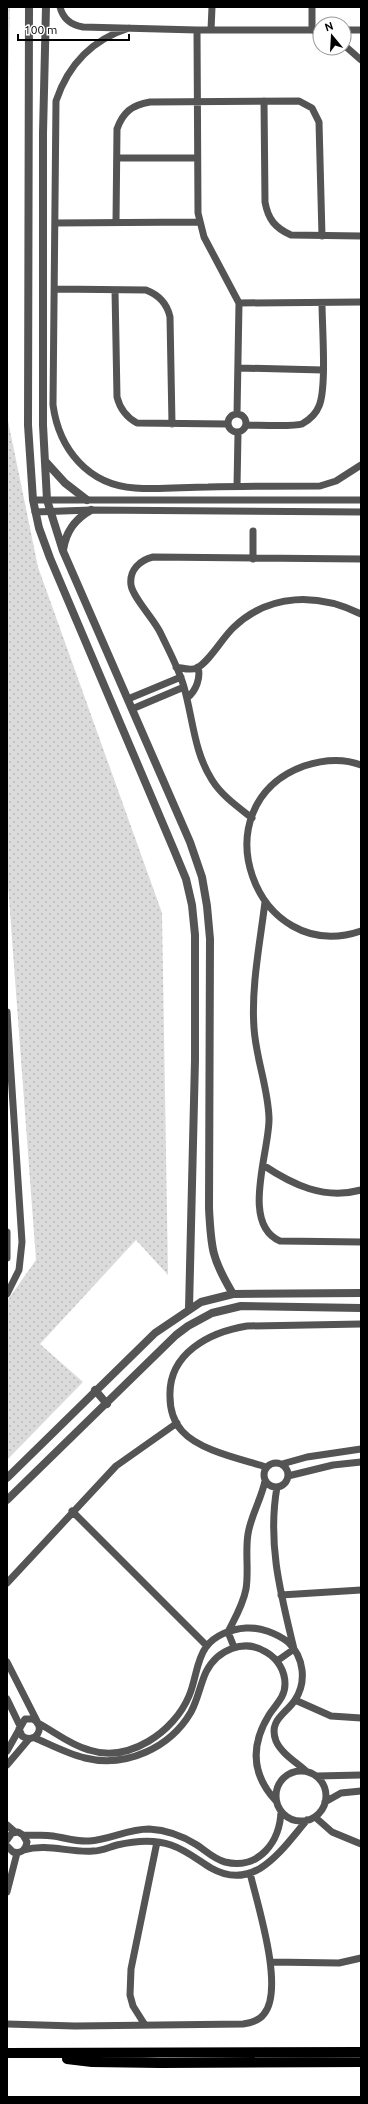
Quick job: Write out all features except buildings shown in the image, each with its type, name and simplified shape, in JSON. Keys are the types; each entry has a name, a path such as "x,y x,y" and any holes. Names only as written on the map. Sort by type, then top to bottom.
{"main road":[{"path":"7,2053 361,2052"},
{"path":"51,2054 71,2060 92,2062 361,2062"}],"street":[{"path":"29,7 28,425 33,500 50,558 174,850 186,880 192,905 195,935 195,1060 189,1309"},
{"path":"46,7 43,212 43,425 47,500 63,551 190,842 202,876 208,906 210,956 209,1208 211,1243 219,1271 233,1294"},
{"path":"60,7 66,19 78,26 197,30 312,30"},
{"path":"210,30 212,7"},
{"path":"129,28 103,39 88,49 73,66 61,85 56,101 53,405 60,436 68,450 78,462 104,480 134,488 320,486 336,481 361,465"},
{"path":"197,30 196,196 199,222 204,237 239,303 237,414"},
{"path":"352,52 361,60"},
{"path":"264,101 267,213 272,223 280,230 291,234 361,236"},
{"path":"116,222 117,129 121,118 129,109 139,104 150,102 299,101 306,103 316,114 319,122 322,236"},
{"path":"117,158 196,158"},
{"path":"28,212 43,212"},
{"path":"55,223 199,222"},
{"path":"54,289 146,290 159,297 168,310 170,317 172,424"},
{"path":"115,290 118,403 126,415 137,423 228,424"},
{"path":"247,425 300,424 308,420 314,414 321,399 323,370 322,302"},
{"path":"239,303 361,302"},
{"path":"239,368 323,370"},
{"path":"237,414 246,418 247,425 244,430 238,433 231,430 228,424 230,417 237,414"},
{"path":"237,486 238,433"},
{"path":"45,461 70,487 87,500"},
{"path":"33,500 361,500"},
{"path":"36,512 91,510 361,512"},
{"path":"63,551 71,526 82,515 91,510"},
{"path":"253,531 253,559"},
{"path":"252,818 223,794 204,765 196,742 184,687 160,632 133,592 131,577 134,570 145,559 153,557 361,559"},
{"path":"176,667 190,670 198,667 234,627 252,613 274,604 296,599 320,599 342,604 361,614"},
{"path":"187,698 192,693 197,683 199,675 198,667"},
{"path":"128,700 180,677"},
{"path":"132,709 184,687"},
{"path":"361,765 337,760 315,762 294,770 276,782 262,799 252,818 247,835 246,852 254,885 265,902 277,914 294,926 312,933 332,936 361,931"},
{"path":"265,902 254,1009 255,1044 268,1101 269,1120 259,1184 262,1217 265,1229 273,1238 280,1241 361,1242"},
{"path":"7,1012 22,1242 19,1270 7,1294"},
{"path":"262,1165 296,1185 314,1191 334,1193 361,1190"},
{"path":"7,1232 7,1258"},
{"path":"7,1478 95,1390 155,1333 201,1302 233,1294 361,1293"},
{"path":"7,1500 176,1335 188,1326 212,1313 241,1306 361,1308"},
{"path":"266,1467 216,1451 199,1443 182,1431 170,1407 172,1375 180,1361 190,1349 217,1333 247,1326 361,1324"},
{"path":"95,1390 107,1404"},
{"path":"7,1583 72,1511 116,1466 177,1423"},
{"path":"234,1647 228,1632 239,1611 246,1588 248,1534 252,1517 262,1496 265,1481 263,1476 266,1467 272,1463 282,1464 306,1457 361,1449"},
{"path":"288,1476 333,1465 361,1462"},
{"path":"265,1481 272,1487 283,1485 288,1476 287,1469 282,1464"},
{"path":"277,1487 273,1507 274,1552 281,1595 294,1649 299,1658 303,1679 296,1700 281,1713 276,1721 276,1739 280,1748 306,1771 316,1776 361,1775"},
{"path":"72,1511 207,1646"},
{"path":"281,1595 361,1590"},
{"path":"7,1751 25,1719 29,1718 75,1745 91,1751 107,1753 124,1751 147,1742 175,1718 188,1698 201,1656 207,1646 216,1638 228,1632 249,1628 264,1630 279,1636 294,1649"},
{"path":"7,1699 22,1736 32,1738 86,1758 119,1760 140,1755 168,1739 182,1724 193,1708 210,1665 220,1654 234,1647 253,1646 270,1654 277,1661 284,1676 284,1693 265,1723 256,1754 260,1778 281,1811 295,1820 306,1820 315,1817 322,1810 325,1802 325,1790 316,1776"},
{"path":"277,1661 294,1649"},
{"path":"7,1662 38,1722 39,1734 32,1738 7,1765"},
{"path":"296,1700 330,1716 361,1718"},
{"path":"175,1718 180,1720 182,1724"},
{"path":"276,1801 278,1785 285,1776 295,1772 306,1771"},
{"path":"325,1802 341,1793 361,1791"},
{"path":"7,1825 15,1832 23,1834 46,1835 82,1842 102,1839 138,1830 156,1830 174,1834 190,1840 217,1859 225,1862 243,1862 262,1854 273,1843 277,1835 281,1811"},
{"path":"315,1817 332,1832 361,1844"},
{"path":"7,1846 10,1850 17,1853 24,1850 45,1847 80,1851 100,1850 133,1842 157,1842 184,1850 212,1868 230,1874 250,1873 274,1860 306,1820"},
{"path":"7,1840 9,1835 15,1832"},
{"path":"23,1834 27,1842 24,1850"},
{"path":"80,1851 82,1842"},
{"path":"145,2025 133,2006 130,1995 131,1969 157,1842"},
{"path":"7,1892 17,1853"},
{"path":"212,1868 217,1859"},
{"path":"7,2024 75,2026 243,2024 259,2019 269,2006 271,1962 250,1873"},
{"path":"271,1962 339,1963 361,1958"}],"shaded area":[{"path":"7,7 10,7 7,122"},
{"path":"7,416 38,567 162,913 168,1275 136,1240 40,1344 83,1382 7,1460 7,1301 36,1260 7,872"}]}
